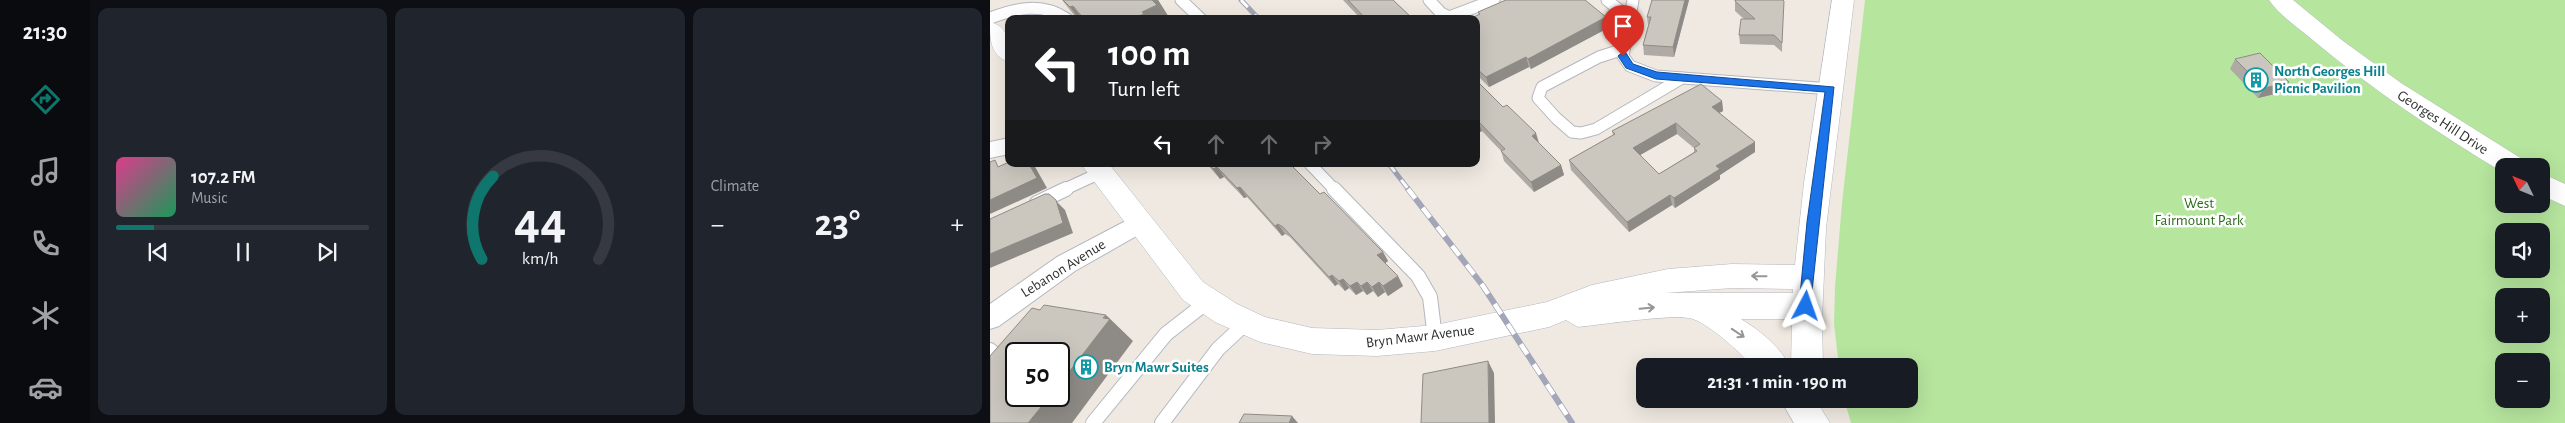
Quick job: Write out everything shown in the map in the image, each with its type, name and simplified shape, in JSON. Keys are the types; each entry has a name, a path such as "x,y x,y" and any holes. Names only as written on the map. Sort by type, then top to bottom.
{"street":[{"path":"1807,358 1807,292 1843,0"},
{"path":"1840,26 1849,0"},
{"name":"Georges Hill Drive","path":"2280,0 2335,46 2402,96 2500,158"},
{"path":"990,29 1005,49"},
{"path":"990,150 1005,147"},
{"name":"Bryn Mawr Avenue","path":"1097,168 1184,282 1207,302 1246,323 1291,338 1333,343 1377,343 1435,338 1549,314 1592,297 1668,281 1732,276 1807,292"},
{"path":"2550,188 2565,196"},
{"name":"Lebanon Avenue","path":"994,311 1066,264 1139,223"},
{"name":"Bryn Mawr Avenue","path":"1549,314 1599,314 1654,307 1697,306 1807,292"},
{"path":"1697,306 1743,336 1765,358"},
{"path":"1803,408 1814,423"},
{"path":"1813,408 1814,423"}],"lane":[{"path":"1182,0 1197,15"},
{"path":"1429,0 1441,13 1446,15"},
{"path":"1452,15 1494,0"},
{"path":"1607,0 1630,19"},
{"path":"1633,0 1623,56 1626,62 1637,70 1682,78 1831,89"},
{"path":"990,18 1024,6 1041,4 1058,9 1063,15"},
{"path":"1624,49 1599,57 1542,87 1538,98 1566,128 1575,133 1582,133 1596,129 1682,78"},
{"path":"1313,167 1418,276 1430,297 1435,338"},
{"path":"1028,207 1097,168"},
{"path":"1093,423 1166,334 1207,302"},
{"path":"1162,423 1218,348 1246,323"},
{"path":"990,350 1001,356 1005,362 1004,367 990,386"}],"green space":[{"name":"West Fairmount Park","path":"1865,0 2565,0 2565,423 1851,423 1847,408 1918,408 1918,358 1838,358 1834,324 1842,203"}],"building":[{"path":"1063,0 1152,0 1157,5 1142,12 1144,14 1141,15 1081,15 1073,6 1070,7"},
{"path":"1348,0 1393,0 1409,15 1362,15"},
{"path":"1506,0 1585,0 1606,17 1528,59 1526,57 1486,77 1480,72 1480,15 1478,15 1480,14 1478,12"},
{"path":"1652,0 1685,0 1673,47 1643,45 1651,17 1647,17"},
{"path":"1735,0 1783,0 1782,43 1774,35 1739,35 1741,19 1755,19"},
{"path":"2260,53 2289,82 2264,88 2235,59"},
{"path":"1480,84 1503,107 1507,105 1536,133 1532,136 1561,165 1531,182 1501,151 1505,149 1480,123"},
{"path":"1701,84 1722,101 1712,107 1755,142 1716,166 1720,169 1674,198 1670,195 1627,222 1569,160 1615,134 1612,131","holes":["1676,123 1700,144 1694,148 1697,151 1659,174 1633,148"]},
{"path":"995,160 998,167 1005,164 1005,167 1031,167 1037,178 990,200 990,162"},
{"path":"1217,167 1293,167 1320,194 1324,192 1383,252 1377,255 1398,276 1383,286 1379,282 1372,287 1367,282 1361,286 1357,282 1350,286 1343,279 1339,281 1332,275 1329,277 1283,227 1278,224 1275,226 1240,187 1237,188"},
{"path":"1045,194 1049,194 1056,200 1063,223 990,254 990,219"},
{"path":"1044,305 1106,315 1103,318 1110,319 1070,371 1070,342 1005,342 1005,407 1041,407 1028,423 990,423 990,356 1032,308 1040,310"},
{"path":"1488,361 1489,423 1421,423 1423,374"},
{"path":"1244,414 1292,416 1289,423 1239,423"}],"railway":[{"path":"1241,0 1255,15"},
{"path":"1391,167 1409,190"},
{"path":"1408,189 1483,286 1572,423"}],"place":[{"name":"North Georges Hill Picnic Pavilion","path":"2256,80"},
{"name":"Bryn Mawr Suites","path":"1086,367"}],"route":[{"path":"1623,56 1630,66 1656,76 1831,89 1813,222 1806,306"}]}
